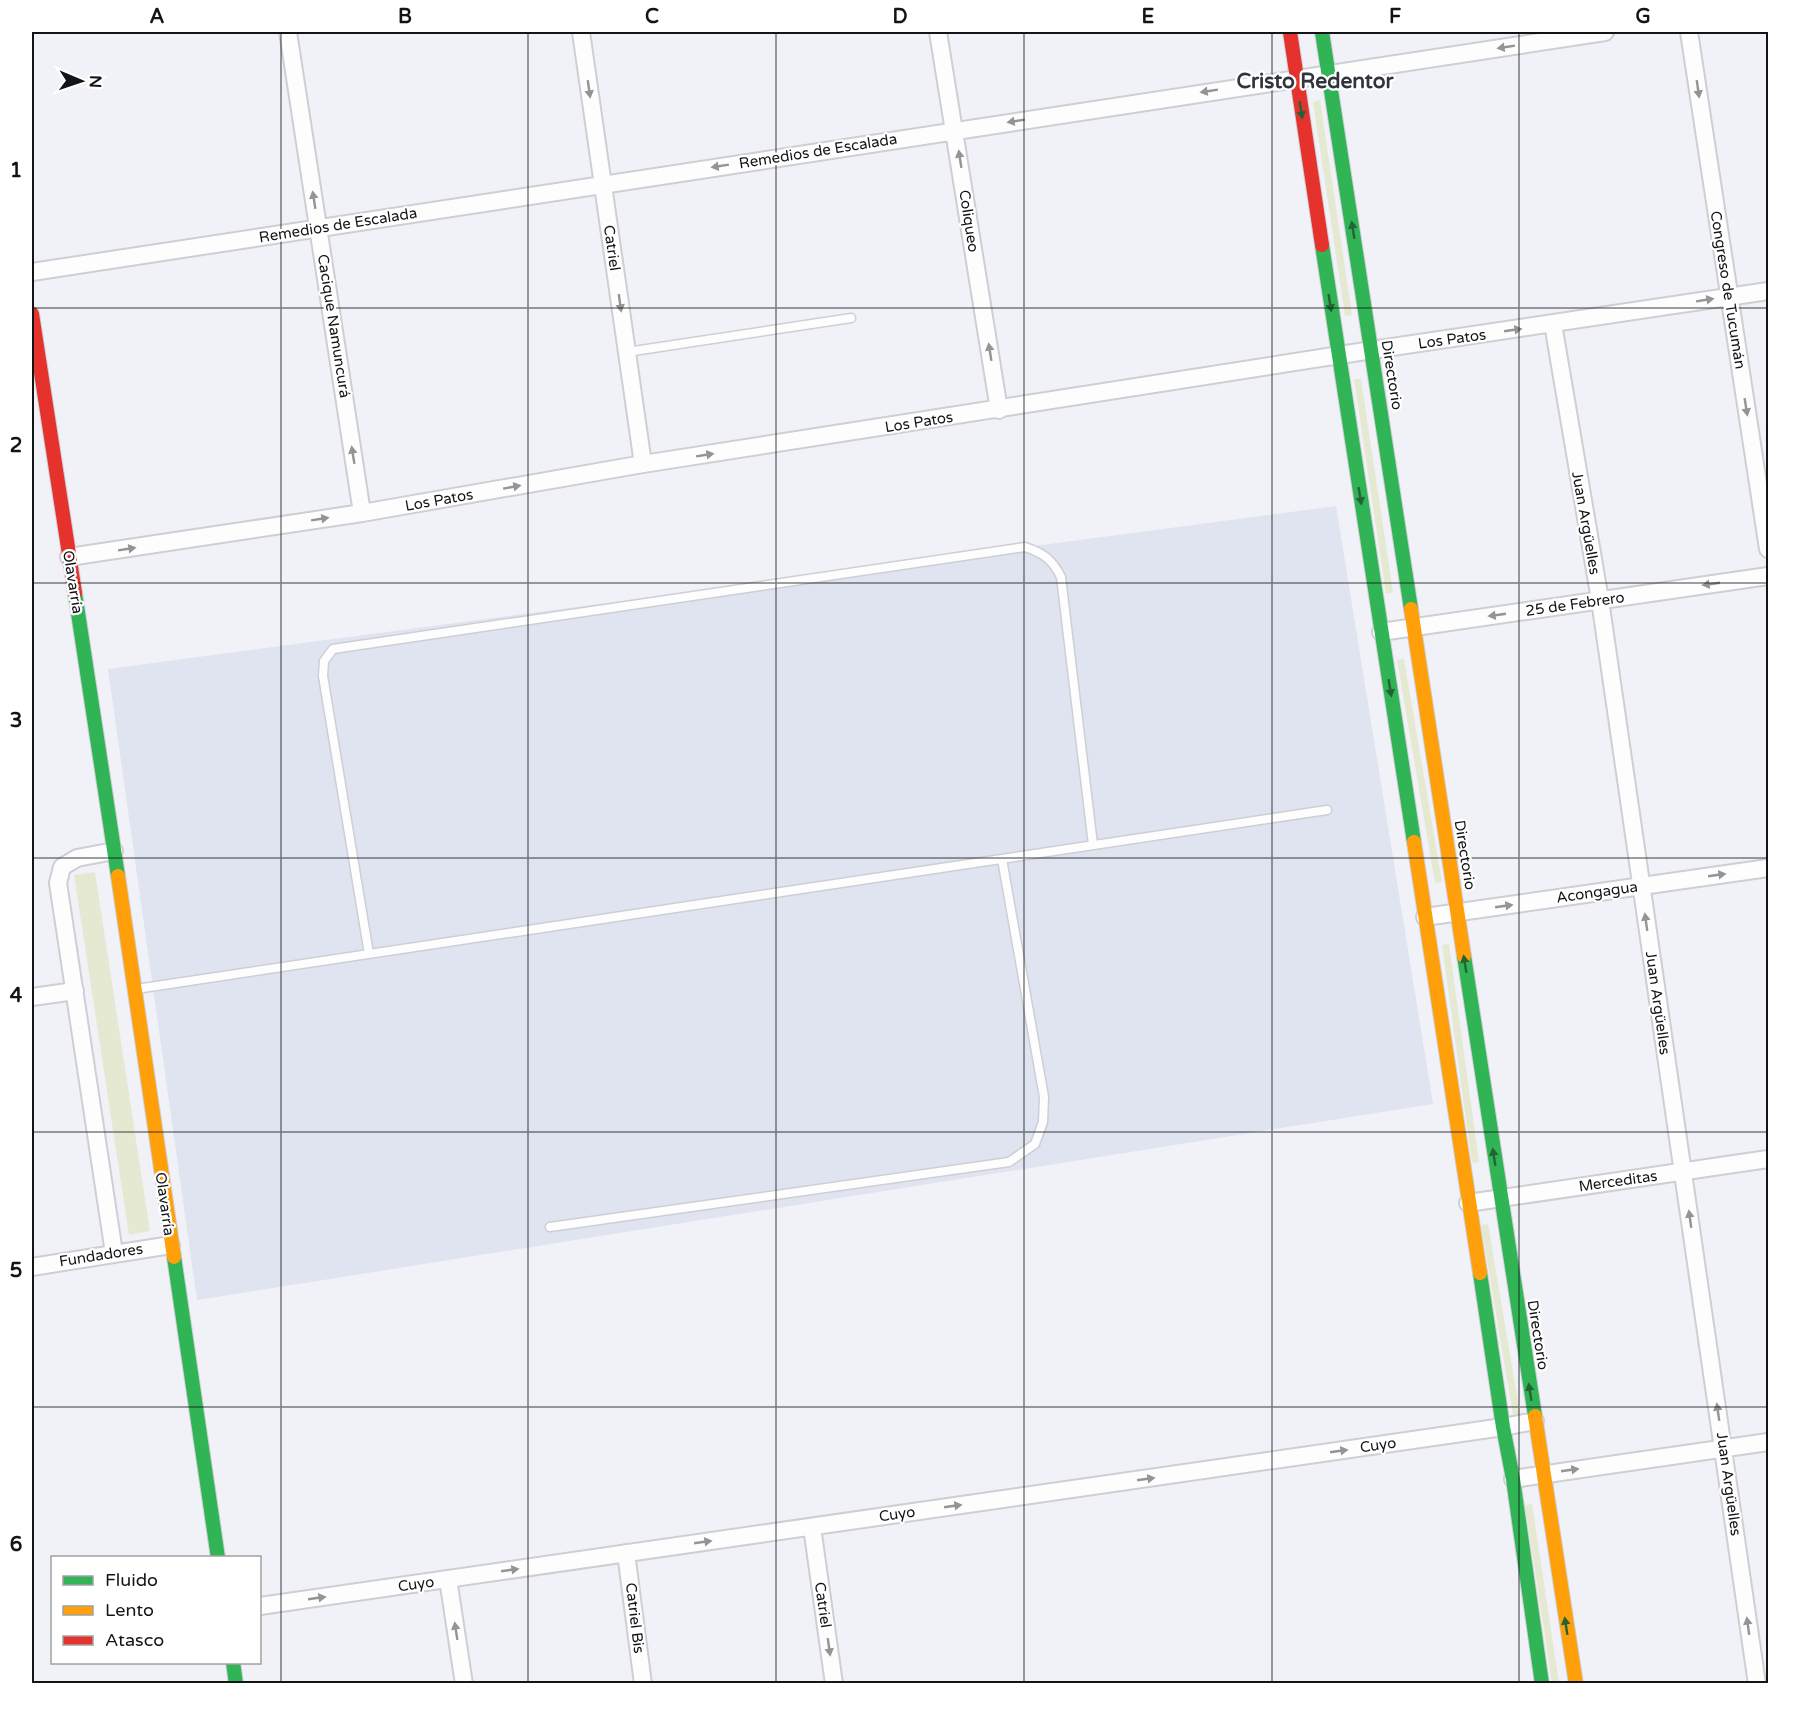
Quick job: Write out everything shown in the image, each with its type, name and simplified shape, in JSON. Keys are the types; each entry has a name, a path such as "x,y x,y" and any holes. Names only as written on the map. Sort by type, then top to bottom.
{"main road":[{"path":"1290,32 1468,1203 1513,1479 1542,1683"},
{"name":"Directorio","path":"1322,32 1542,1474 1576,1683"},
{"name":"Olavarría","path":"32,314 135,990 218,1556"},
{"path":"233,1664 236,1683"}],"street":[{"name":"Cacique Namuncurá","path":"288,32 362,513"},
{"name":"Catriel","path":"581,32 643,464"},
{"name":"Coliqueo","path":"938,32 999,410"},
{"name":"Remedios de Escalada","path":"32,272 1605,32"},
{"name":"Congreso de Tucumán","path":"1689,32 1768,549"},
{"name":"Los Patos","path":"69,557 362,513 643,464 1372,350 1768,291"},
{"name":"Juan Argüelles","path":"1553,324 1600,600 1757,1683"},
{"name":"25 de Febrero","path":"1381,632 1768,576"},
{"path":"114,850 76,858 62,867 58,883 114,1252"},
{"name":"Acongagua","path":"1425,917 1768,868"},
{"path":"32,997 75,991"},
{"name":"Merceditas","path":"1468,1203 1768,1159"},
{"name":"Fundadores","path":"32,1267 114,1252 171,1245"},
{"name":"Cuyo","path":"261,1606 1535,1421"},
{"path":"1513,1479 1768,1442"},
{"name":"Catriel","path":"812,1527 834,1683"},
{"name":"Catriel Bis","path":"626,1553 643,1683"},
{"path":"448,1579 464,1683"}],"lane":[{"path":"627,352 851,318"},
{"path":"369,954 323,676 324,661 333,649 345,647 1025,547 1043,553 1054,564 1061,577 1093,845"},
{"path":"135,990 1327,810"},
{"path":"550,1227 1009,1162 1035,1144 1043,1122 1044,1096 1002,859"}],"shaded area":[{"path":"1336,506 1433,1104 197,1300 108,669"}],"green space":[{"path":"1320,100 1352,315 1345,316 1313,102"},
{"path":"1354,379 1361,379 1393,592 1386,594"},
{"path":"1404,659 1442,882 1435,883 1397,660"},
{"path":"95,872 150,1231 129,1235 74,875"},
{"path":"1449,944 1479,1162 1472,1163 1442,945"},
{"path":"1488,1224 1520,1414 1513,1415 1481,1225"},
{"path":"1532,1504 1559,1683 1552,1683 1525,1505"}],"traffic: fast":[{"path":"1322,32 1411,609"},
{"path":"1322,245 1414,842"},
{"path":"75,593 118,876"},
{"path":"1464,956 1535,1416"},
{"path":"174,1257 218,1556"},
{"path":"1480,1273 1513,1479 1542,1684"},
{"path":"233,1664 236,1684"}],"traffic: slow":[{"path":"1411,609 1464,956"},
{"path":"1414,842 1480,1273"},
{"path":"118,876 174,1257"},
{"path":"1535,1416 1576,1684"}],"traffic: jam":[{"path":"1290,32 1322,245"},
{"path":"32,314 75,593"}],"district":[{"name":"Cristo Redentor","path":"1315,81"}]}
